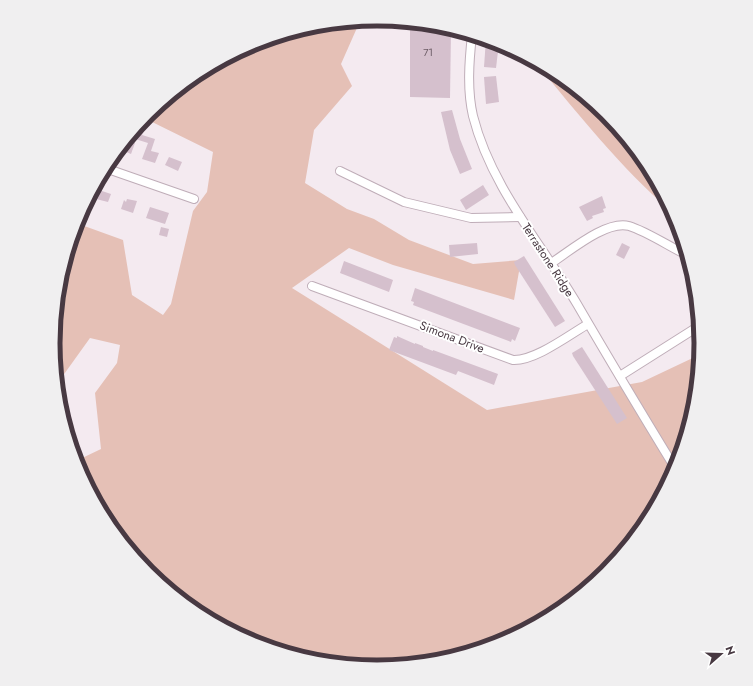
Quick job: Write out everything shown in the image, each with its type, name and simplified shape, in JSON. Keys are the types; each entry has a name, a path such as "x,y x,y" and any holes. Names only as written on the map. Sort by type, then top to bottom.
{"street":[{"name":"Terrastone Ridge","path":"472,41 469,84 473,116 489,159 520,217 588,324 670,460"},
{"path":"111,170 194,199"},
{"path":"340,171 404,202 471,218 520,217"},
{"path":"550,264 604,229 619,225 634,228 680,252"},
{"name":"Simona Drive","path":"312,286 513,360 526,358 541,351 588,324"},
{"path":"620,376 693,330"}],"shaded area":[{"path":"357,27 341,64 352,86 314,130 305,183 347,209 374,219 409,240 473,264 521,260 514,300 393,265 349,248 292,288 487,410 642,382 693,358 691,384 683,425 677,445 661,483 651,502 628,536 601,567 586,581 553,607 535,618 498,636 478,643 438,654 418,657 376,660 356,659 315,654 294,649 255,636 236,627 200,607 167,581 138,552 113,519 102,501 92,483 82,458 101,449 95,393 117,363 120,345 90,338 61,378 60,322 62,302 70,261 83,225 123,240 132,295 163,315 171,304 193,211 207,192 213,152 150,121 167,105 200,79 218,68 255,50 294,37 315,32"},
{"path":"545,74 586,105 615,134 640,167 660,201 634,177 584,121"}],"building":[{"path":"410,28 451,35 450,98 410,97"},
{"path":"486,46 498,50 496,68 484,67"},
{"path":"496,76 499,102 486,104 484,77"},
{"path":"452,110 460,139 472,169 460,174 450,150 441,112"},
{"path":"142,130 144,131 142,135 155,139 151,151 159,153 155,163 142,159 148,143 134,139"},
{"path":"132,142 135,143 131,154 124,151"},
{"path":"169,157 182,162 178,171 165,165"},
{"path":"483,185 489,195 466,210 460,200"},
{"path":"99,190 111,194 108,202 96,199"},
{"path":"602,196 606,208 603,209 604,212 592,216 593,218 587,221 579,207"},
{"path":"127,199 137,201 133,213 121,209 124,200 126,202"},
{"path":"150,207 169,213 165,224 146,218"},
{"path":"161,227 169,229 167,237 159,235"},
{"path":"477,243 478,254 450,257 449,245"},
{"path":"622,243 630,247 624,259 616,255"},
{"path":"524,256 565,321 555,327 515,265 514,262"},
{"path":"344,261 393,280 389,292 340,273"},
{"path":"415,288 520,328 515,341 512,339 511,342 413,305 414,302 411,301"},
{"path":"397,336 433,351 498,374 494,385 458,371 456,375 389,350 394,337 397,338"},
{"path":"582,347 627,418 617,424 573,356 572,353"}]}
